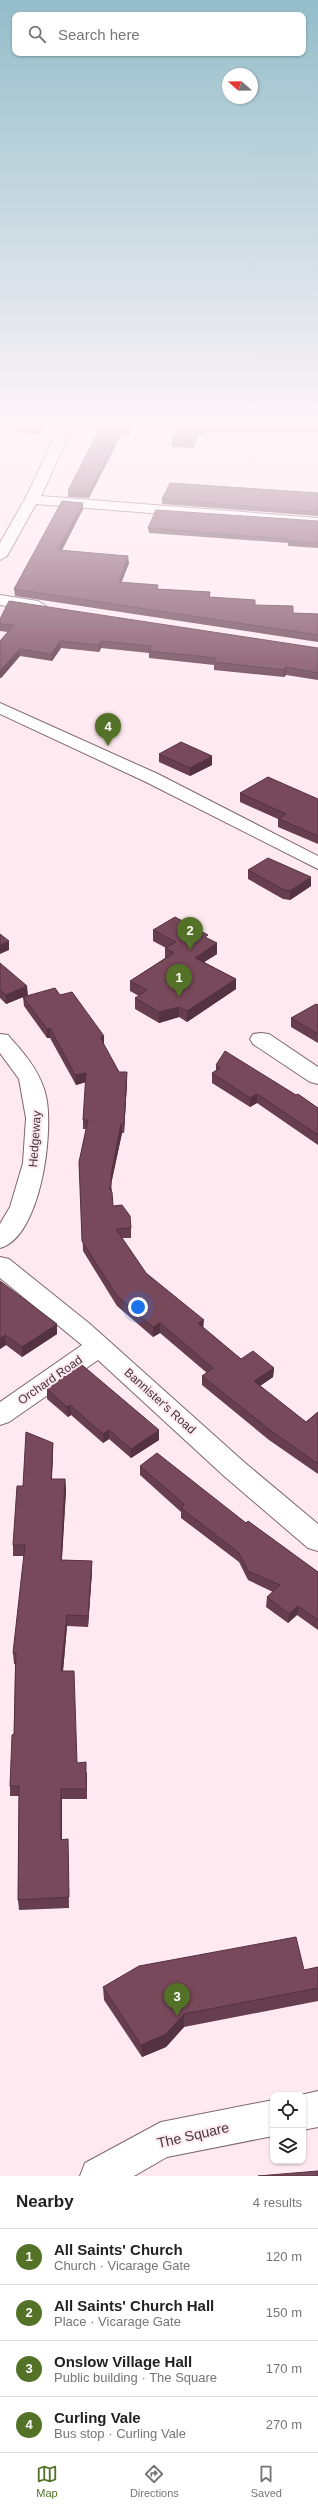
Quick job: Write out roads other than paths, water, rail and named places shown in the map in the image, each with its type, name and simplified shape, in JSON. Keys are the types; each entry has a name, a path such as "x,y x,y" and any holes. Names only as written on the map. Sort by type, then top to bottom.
{"street":[{"path":"0,556 16,528"},
{"path":"0,600 54,609"},
{"path":"0,708 152,778 318,863"},
{"path":"260,1039 318,1077"},
{"name":"Hedgeway","path":"0,1040 24,1068 38,1105 37,1136 33,1171 15,1222 0,1240"},
{"name":"Bannister's Road","path":"0,1265 99,1346 234,1469 318,1540"},
{"name":"Orchard Road","path":"0,1415 99,1346"},
{"path":"306,2111 318,2109"},
{"name":"The Square","path":"98,2176 161,2140 270,2119"}],"place":[{"name":"Curling Vale","path":"108,746"},
{"name":"All Saints' Church Hall","path":"190,950"},
{"name":"All Saints' Church","path":"179,997"},
{"name":"Onslow Village Hall","path":"177,2016"}]}
